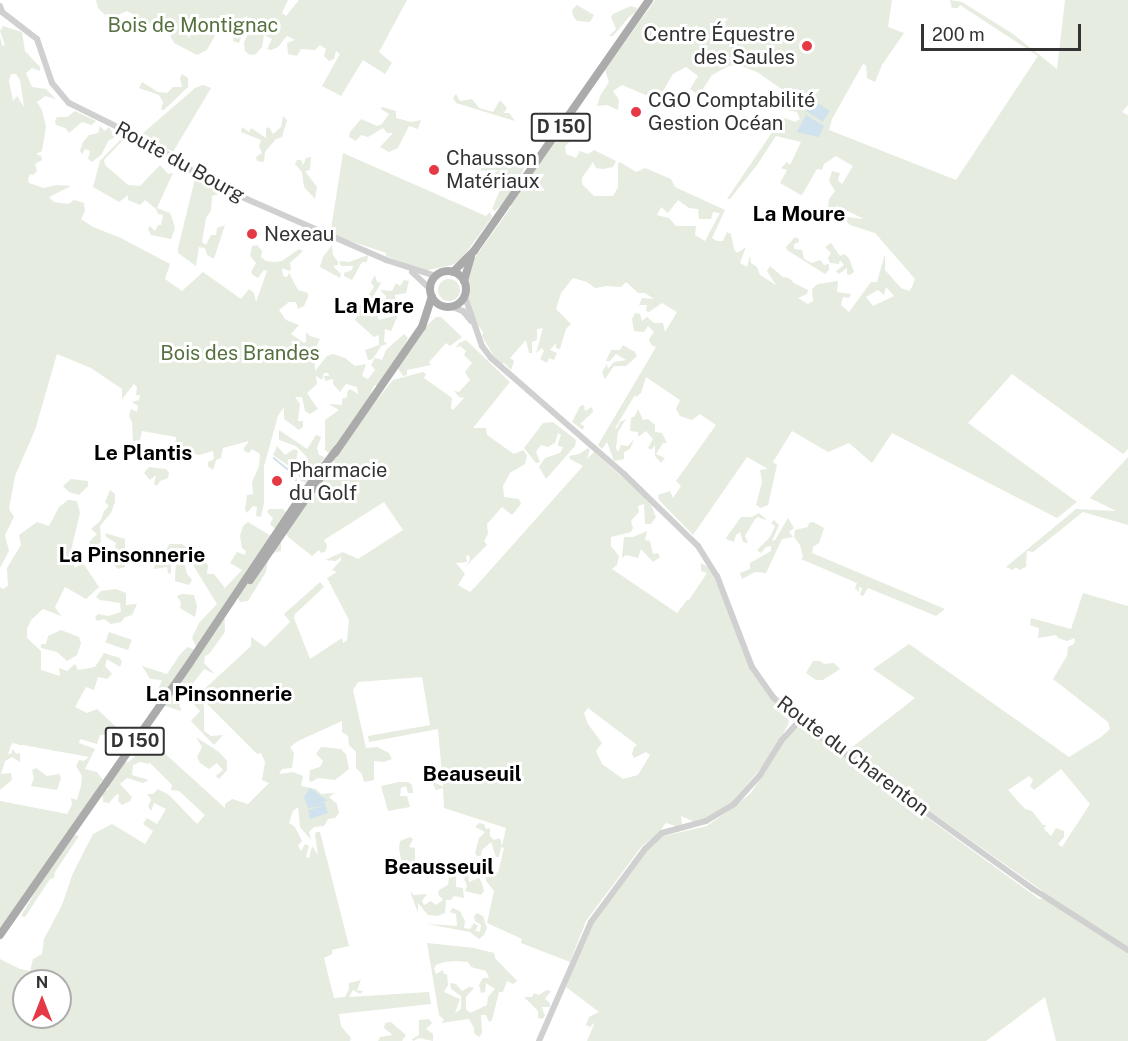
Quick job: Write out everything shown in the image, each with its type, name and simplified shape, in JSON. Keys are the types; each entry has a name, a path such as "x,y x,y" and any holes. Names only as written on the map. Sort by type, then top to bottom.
{"main road":[{"name":"D 150","path":"453,272 473,253 649,0"},
{"name":"D 150","path":"464,280 473,253"},
{"path":"453,272 464,280 465,297 452,307 443,306 431,293 436,276 453,272"},
{"name":"D 150","path":"422,327 431,293"},
{"name":"D 150","path":"0,935 199,649 300,498 422,327 443,306"}],"street":[{"name":"Route du Bourg","path":"0,6 2,12 37,39 52,83 69,103 154,145 226,190 407,268 436,276"},
{"name":"Route du Bourg","path":"407,268 431,293"},
{"name":"Route du Charenton","path":"465,297 482,346 500,367 625,475 698,546 717,576 752,667 773,697 799,721 1033,889 1128,950"},
{"name":"Route du Charenton","path":"452,307 463,311 473,324"},
{"path":"538,1041 591,922 645,849 662,833 706,821 734,804 760,775 781,741 799,721"}],"green space":[{"name":"Bois de Montignac","path":"96,0 288,0 282,13 286,16 299,0 407,0 379,52 392,63 385,74 363,60 341,96 322,86 340,54 336,51 334,59 329,61 324,56 326,49 320,45 315,50 301,49 297,56 288,54 287,43 295,40 287,36 278,47 271,50 267,49 272,39 264,35 262,47 256,54 250,55 245,51 244,43 251,27 244,29 239,43 233,41 235,29 230,25 231,19 221,24 207,50 197,55 174,43 170,35 127,11 113,17 105,15 98,8"},
{"path":"655,0 892,0 888,27 904,33 882,65 875,82 867,78 866,65 863,64 832,119 829,130 956,180 1038,56 960,5 958,8 952,8 950,0 962,2 1013,34 1057,69 1065,0 1128,0 1128,105 1122,112 1128,115 1128,449 1123,454 1012,374 968,423 1077,502 1057,518 892,433 872,463 849,443 828,452 792,431 773,462 777,465 768,505 761,508 756,505 762,482 760,470 768,469 747,457 693,535 659,500 658,495 670,491 673,498 681,486 676,481 716,425 700,414 692,420 680,416 676,409 680,400 646,377 641,393 636,397 635,395 615,428 626,419 618,432 616,448 618,452 621,445 628,446 634,439 630,449 624,452 624,459 614,461 607,442 602,449 598,445 656,347 651,345 649,339 654,332 648,326 644,332 634,331 632,319 635,313 640,314 642,321 647,317 654,323 663,323 665,332 677,312 662,303 649,312 646,311 647,305 639,305 642,298 654,299 645,293 638,293 626,282 621,287 595,288 587,282 573,278 561,293 556,309 571,324 566,329 560,349 556,348 556,343 550,350 557,353 554,360 549,358 547,363 540,359 544,351 542,348 536,353 543,328 537,329 537,340 532,342 532,353 529,353 526,340 510,358 514,361 511,370 504,363 501,365 493,355 482,336 483,332 475,321 466,278 469,266 552,144 566,138 572,140 565,146 566,154 576,158 580,151 588,154 594,150 616,161 613,167 603,169 596,168 593,162 582,178 582,184 594,196 613,196 618,187 618,164 620,162 636,172 645,168 671,179 675,187 725,210 712,238 723,241 727,232 731,234 737,253 746,247 740,263 747,267 750,256 751,263 757,267 760,275 776,285 767,271 770,266 783,277 789,278 808,290 807,294 798,298 808,304 813,301 812,289 818,284 838,281 837,292 851,294 849,298 843,297 841,305 849,312 871,282 877,282 885,254 885,270 901,288 909,291 915,279 875,233 847,222 847,217 864,219 837,206 830,209 828,207 829,199 835,191 829,181 832,171 840,173 838,180 842,184 853,166 836,156 824,164 822,170 817,169 802,195 799,194 780,183 787,170 781,168 787,162 790,165 801,142 776,136 757,165 730,199 727,199 781,119 785,118 795,122 800,119 797,112 788,110 783,90 757,72 739,65 729,66 712,75 699,95 690,89 698,76 686,67 673,74 660,96 648,96 622,85 613,91 619,100 618,110 607,105 597,106 609,82 605,70","holes":["678,200 689,208 698,209 699,219 711,219 713,212 720,213 705,241 695,235 696,226 676,226 669,218 657,215 661,207 668,213","886,287 894,296 873,306 866,297 878,290 884,295"]},
{"path":"577,5 594,15 590,22 577,21 573,16 572,10"},
{"path":"631,6 637,8 636,12 613,36 609,36 616,29 611,17 613,14"},
{"name":"Bois des Brandes","path":"3,26 22,32 25,51 40,67 40,71 32,68 26,73 32,87 46,89 56,99 45,96 37,102 42,110 46,127 42,151 36,154 41,156 42,160 35,164 37,171 33,175 30,174 29,183 44,188 56,185 71,186 49,197 54,202 68,204 74,200 84,203 85,211 81,219 170,264 165,279 182,291 203,272 241,299 249,289 254,293 256,302 267,271 264,270 258,278 251,272 256,263 250,256 252,246 257,245 262,251 261,257 266,261 275,262 282,261 299,249 303,251 290,263 291,269 289,271 282,268 283,276 287,277 289,273 298,290 308,293 308,297 304,306 298,309 296,302 289,302 279,310 286,320 299,325 291,334 304,343 306,332 320,339 314,351 315,371 327,356 333,354 345,358 355,366 366,364 362,376 368,379 375,370 371,365 375,358 382,360 386,350 404,334 408,338 397,358 411,350 419,333 436,317 441,317 462,337 450,346 446,343 429,362 431,365 407,370 407,375 403,376 397,367 379,386 375,385 372,389 367,412 393,380 423,372 426,374 424,378 452,398 451,408 453,410 464,398 459,397 454,391 459,392 470,380 465,372 472,363 464,355 466,351 460,346 456,348 459,343 466,340 510,382 473,428 486,428 487,435 514,454 523,450 527,455 525,464 510,473 503,486 504,497 519,499 521,504 512,515 502,507 487,524 488,534 484,541 487,545 465,567 470,560 469,555 466,556 467,562 456,563 465,574 458,585 470,592 477,585 583,466 570,459 569,456 579,454 588,448 590,450 587,459 594,452 640,493 651,505 656,517 651,524 645,524 644,504 638,506 639,512 631,521 633,528 631,532 611,537 611,546 619,556 617,565 612,569 677,613 707,573 701,571 701,563 710,568 758,680 789,720 788,725 770,757 728,807 700,821 694,822 681,816 682,824 679,827 666,823 658,834 642,846 586,921 570,962 521,943 522,939 487,923 494,891 485,876 493,871 498,873 504,848 501,847 499,857 496,857 491,842 482,850 481,856 477,856 475,853 479,838 485,832 475,827 479,823 484,824 486,829 490,828 490,836 494,840 500,838 502,846 506,828 444,808 443,788 436,790 431,780 443,787 438,729 369,742 368,736 430,725 422,677 358,682 353,690 366,748 377,747 389,753 392,759 384,762 374,761 374,780 364,782 362,774 356,768 356,752 349,745 348,736 342,732 342,721 298,741 290,747 294,753 292,768 282,769 279,774 293,772 303,776 301,786 316,789 321,794 335,793 329,797 337,804 339,813 335,818 328,819 324,826 314,827 309,832 311,840 300,827 298,807 293,811 289,823 295,827 302,841 298,846 301,851 305,844 309,846 306,857 309,858 312,846 318,855 315,835 316,832 320,832 349,946 332,950 332,954 324,958 334,998 345,997 349,983 361,980 357,990 363,991 360,994 353,990 349,997 429,992 431,1004 339,1014 341,1026 351,1038 350,1041 0,1041 0,959 20,969 12,969 12,1029 72,1029 72,969 30,969 33,959 42,954 44,939 62,905 73,873 93,834 112,824 145,844 153,831 143,824 147,818 157,824 166,809 154,803 151,811 148,806 151,800 147,794 153,794 158,789 169,795 197,824 205,815 179,791 171,790 172,785 149,762 149,764 140,762 133,765 132,775 149,780 143,783 127,778 120,784 132,797 130,801 122,805 118,801 119,795 117,794 109,803 103,802 102,791 108,790 108,783 124,761 129,762 135,756 127,752 119,755 115,749 124,738 114,734 100,735 97,744 80,739 79,743 95,749 85,769 97,772 103,780 100,782 101,788 0,928 0,801 67,814 72,805 71,798 77,800 81,786 82,776 76,766 79,760 84,761 89,757 12,743 8,754 11,754 13,749 16,754 20,753 20,762 12,757 5,761 1,774 11,773 12,780 0,790 0,587 3,589 8,586 7,568 21,545 19,535 37,522 49,526 59,507 68,500 77,501 80,513 70,555 75,568 83,563 99,587 86,599 65,587 55,607 61,616 43,609 31,620 27,629 27,638 41,651 41,670 60,676 59,668 67,671 75,664 78,670 95,667 104,653 120,658 122,662 120,667 107,659 105,666 112,674 107,679 98,677 94,690 86,687 75,707 87,713 97,709 130,740 144,729 153,729 150,740 225,808 225,804 232,799 248,804 269,783 262,780 265,762 261,753 257,754 198,695 251,646 251,637 265,647 290,622 284,614 320,582 324,587 295,614 294,618 310,659 342,638 343,643 347,640 349,620 327,578 337,572 332,570 341,557 336,561 325,560 343,552 358,559 403,530 384,502 324,540 327,545 326,551 321,553 319,550 312,556 288,537 283,527 274,528 270,524 273,518 267,512 269,509 283,509 291,517 328,471 335,457 325,450 325,420 339,410 329,404 342,405 342,399 347,397 350,389 358,394 357,387 346,384 340,392 333,384 333,379 325,381 324,376 329,376 328,373 324,373 322,380 316,376 317,384 307,393 318,409 310,414 305,411 302,397 295,397 300,404 298,421 303,421 303,427 299,430 284,419 284,407 278,416 264,466 264,503 261,517 256,516 257,507 253,506 247,513 245,509 247,495 253,494 252,482 259,466 260,454 252,449 249,453 244,451 249,441 223,448 221,458 216,460 213,470 208,466 208,462 214,459 213,451 199,455 176,449 176,437 142,431 140,440 133,441 132,422 129,416 131,409 137,412 138,406 132,402 139,400 140,395 136,395 137,387 134,384 122,399 122,389 91,368 57,354 35,430 15,476 9,509 14,517 5,535 9,551 0,568 0,36 2,46 5,45 0,31","holes":["11,74 16,74 20,80 24,107 17,96 13,101 9,81","588,708 637,745 632,754 634,758 646,752 650,755 638,775 623,779 602,764 596,751 602,743 588,724 584,713"]},
{"path":"182,74 188,78 188,87 164,110 161,110 163,102 159,95 139,88 142,82 158,92 167,93 173,87 182,87 180,78"},
{"path":"203,85 211,88 173,152 142,134 195,88"},
{"path":"456,94 460,101 472,99 479,108 493,112 500,100 507,108 504,113 509,113 515,121 456,103 453,98"},
{"path":"382,107 396,111 396,118 411,122 421,120 418,129 409,126 398,148 389,152 380,147 393,133 387,133 383,128 368,137 361,135 356,141 349,137 350,132 361,119 377,126 382,124 389,114 381,109"},
{"path":"75,111 96,121 92,125 82,122 69,133 65,128 56,125 57,117 67,117"},
{"path":"283,116 287,120 282,137 276,139 265,152 264,162 257,161 256,157 262,153 259,146 261,140 241,132 242,127 249,132 251,128 266,138 266,129 269,127 273,134 281,127"},
{"path":"100,126 105,131 109,127 115,137 108,141 102,154 92,162 88,159 90,151 85,149 82,154 80,151 83,142 89,135 98,133"},
{"path":"121,139 123,140 104,160 105,165 128,185 140,186 160,165 168,174 173,173 157,208 170,213 175,228 171,239 151,235 148,229 150,226 155,231 158,225 161,225 163,215 158,214 156,209 145,200 140,205 128,200 128,195 119,202 93,187 100,161"},
{"path":"489,151 521,161 525,165 514,192 495,211 492,209 502,185 493,181 495,175 483,170 479,174"},
{"path":"343,153 486,216 490,212 492,217 461,260 452,265 424,271 386,256 386,253 333,235 331,229"},
{"path":"311,157 310,170 305,171 317,187 315,199 304,187 302,172 295,164 297,160 301,160 303,165 306,158"},
{"path":"195,179 212,187 217,186 218,194 212,196 211,211 206,218 202,242 206,245 211,235 216,235 217,228 225,225 214,259 207,255 205,248 199,247 196,266 178,253"},
{"path":"795,237 799,239 799,242 794,244 794,249 802,250 804,259 812,263 820,260 824,265 829,264 829,270 825,274 787,250 786,247"},
{"path":"831,243 840,256 844,254 849,258 854,272 850,275 847,274 847,268 839,274 836,271 844,265 840,260 839,264 830,263 828,258 831,253 825,247"},
{"path":"332,245 333,255 338,262 338,265 333,266 341,274 340,278 320,267 323,257"},
{"path":"368,255 367,262 362,262 352,280 344,276 344,273 352,270 353,266 341,266 339,261 349,262"},
{"path":"375,275 377,282 381,283 375,293 372,312 376,313 379,320 398,315 391,331 385,329 384,341 387,344 381,346 373,359 368,360 365,350 379,345 379,335 374,337 355,320 361,309 356,310 356,307 362,305 374,287 371,282"},
{"path":"449,279 457,282 460,290 457,298 449,301 441,298 438,290 441,282"},
{"path":"404,280 409,281 406,293 395,295 396,303 393,302 389,307 386,304 386,296 380,290 392,291 396,283 400,286"},
{"path":"623,345 635,352 637,356 626,366 614,366 605,379 602,372 607,364 608,369 614,362 626,360 616,354 610,361 606,361 611,350 620,350"},
{"path":"584,405 585,411 592,407 593,412 580,424 584,426 583,430 572,422 580,406"},
{"path":"638,409 643,420 648,419 655,425 655,432 662,433 667,443 663,443 656,454 665,458 661,463 655,456 655,445 651,450 648,448 653,439 646,431 638,437 638,432 630,431 631,418 635,416"},
{"path":"553,422 576,440 575,446 546,479 539,467 545,458 560,453 563,447 558,446 561,435 558,433 555,443 548,447 541,445 536,452 540,462 536,463 524,448 543,423"},
{"path":"279,430 307,449 316,435 321,437 317,448 319,455 325,457 307,483 301,482 297,472 273,455 277,446 285,455 294,449 298,451 295,465 307,457 296,446 279,440"},
{"path":"1128,457 1128,525 1083,512 1033,552 1027,551 1026,567 1019,570 1016,567 1013,570 1006,567 1076,509 1116,511 1090,498"},
{"path":"149,467 166,469 169,473 168,478 160,481 157,486 154,484 156,475 150,480 144,473"},
{"path":"71,479 88,481 88,486 79,495 69,492 63,486"},
{"path":"110,490 115,494 115,502 111,513 100,526 101,542 93,548 89,542 97,534 91,529 101,520 104,511 109,506 105,502"},
{"path":"759,513 768,521 758,517 755,519 745,536 748,543 743,542 740,532 736,535 734,542 726,538 741,517 752,517"},
{"path":"788,518 794,528 789,532 793,537 782,539 766,573 755,572 742,579 740,573 750,569 750,563 771,551 771,546 766,547 761,553 757,550 770,537 775,526 771,523 774,520 779,525 772,541 775,540"},
{"path":"248,522 281,542 281,551 273,553 268,560 266,572 248,601 240,602 237,595 224,605 225,632 205,656 204,663 215,674 204,669 179,702 181,711 165,706 155,697 162,680 150,679 142,666 167,674 181,653 188,647 199,652 192,638 199,623 217,604 190,560 198,556 208,565 207,574 214,574 225,588 242,570 230,563 237,552 245,555 246,551 242,548 240,536 243,526"},
{"path":"813,522 824,528 819,543 813,547 812,553 945,609 936,616 868,588 863,596 860,595 862,588 859,587 859,592 855,588 857,583 801,559 803,557 800,545 794,537 795,530 808,527 809,523"},
{"path":"647,531 645,540 650,541 653,554 658,553 660,557 653,562 641,549 638,558 626,555 622,558 624,537 633,537"},
{"path":"105,533 125,539 125,567 118,569 112,563 116,543 106,537"},
{"path":"169,544 182,544 194,553 184,561 187,574 192,580 189,585 175,581 176,560 171,563 171,574 168,573 167,567 154,569 155,563 161,561 158,556 160,552 165,554"},
{"path":"116,589 126,593 126,605 137,604 132,615 125,617 121,622 111,624 104,619 97,621 95,617 98,614 108,616 121,612 120,603 100,600 96,597 101,591"},
{"path":"1083,593 1128,606 1128,1041 1056,1041 1045,997 986,1041 587,1041 595,1022 590,1027 586,1025 589,1017 599,1012 566,987 589,928 651,845 664,836 707,826 751,793 788,736 797,727 804,728 1039,899 1049,899 1040,889 846,752 915,698 873,669 909,644 1069,757 1110,729 1108,722 1053,679 1067,656 1068,647 1074,644 1075,638 1067,641 1056,635 1038,638 1039,628 1030,625 1031,618 1071,629","holes":["1061,769 1090,804 1062,847 1058,844 1064,837 1064,831 1056,828 1051,836 1044,829 1046,825 1043,825 1032,811 1025,809 1008,790 1029,776 1033,780 1030,786 1034,790"]},
{"path":"194,595 197,606 195,617 180,608 181,603 177,596"},
{"path":"61,630 79,637 81,643 77,655 67,661 57,652 41,648 41,644 46,644 48,636"},
{"path":"109,632 132,640 128,650 105,642"},
{"path":"813,661 820,661 824,664 834,663 840,669 823,680 816,680 806,673"},
{"path":"192,697 204,705 204,731 211,736 223,735 214,745 191,721 200,711 192,702"},
{"path":"196,737 219,752 227,761 227,770 219,779 216,776 223,770 217,763 209,769 200,763 197,757 202,747"},
{"path":"321,747 341,749 346,754 349,769 335,780 318,778 311,782 309,780 310,770 320,767 323,761 316,754"},
{"path":"36,768 47,776 59,774 61,778 57,790 31,786 34,778 32,770"},
{"path":"408,782 412,785 413,793 408,793 406,786 401,788 400,796 407,796 410,807 388,811 381,786"},
{"path":"75,835 79,836 55,872 54,878 50,879 25,917 21,916 47,872"},
{"path":"410,837 413,839 409,847 415,848 415,860 426,864 411,869 406,868 401,860 399,848 400,841"},
{"path":"468,870 469,882 479,878 482,883 484,891 481,895 465,891 467,886 464,879"},
{"path":"456,876 456,887 463,888 464,898 454,896 451,900 446,900 445,913 437,916 428,915 418,903 418,913 410,891 414,895 427,894 422,901 424,905 431,901 436,905 443,900 438,894 439,890 448,885 449,878"},
{"path":"452,908 460,911 465,921 464,928 470,929 474,923 478,926 475,931 480,932 481,925 475,921 474,916 477,913 483,916 487,928 484,935 479,939 470,932 427,924 457,926 456,914 450,912"},
{"path":"427,943 474,948 494,953 495,958 517,981 513,984 507,981 503,992 499,992 492,1020 489,1022 486,1015 481,1015 482,1033 479,1037 474,1033 469,1019 441,1023 444,1020 439,1015","holes":["444,962 468,962 471,967 486,971 489,978 483,978 479,985 481,993 485,992 486,983 495,989 488,997 487,1005 470,1013 466,1009 466,997 474,988 469,987 462,991 456,984 450,983 451,989 461,996 461,1009 455,1013 460,999 444,992 448,985 447,974 444,974 443,970 436,974 434,969 436,965"]},
{"path":"547,990 551,991 545,999 550,1003 550,1007 542,1007 545,1016 542,1019 538,1018 538,1011 524,997 532,997 534,993 539,995"},
{"path":"429,1019 432,1023 426,1029 433,1034 433,1041 419,1038 413,1041 412,1039 419,1035 419,1020"},
{"path":"391,1022 406,1035 402,1041 378,1041 380,1037 393,1035 384,1028 385,1023"}],"water":[{"path":"813,100 830,111 823,122 806,111"},
{"path":"806,115 824,126 819,137 797,132"},
{"path":"310,788 328,801 324,801 328,813 310,819 308,810 324,806 308,808 304,797"}],"waterway":[{"path":"274,458 294,474 299,488"}],"place":[{"name":"Centre Équestre des Saules","path":"807,46"},
{"name":"CGO Comptabilité Gestion Océan","path":"636,112"},
{"name":"Chausson Matériaux","path":"434,170"},
{"name":"Nexeau","path":"252,234"},
{"name":"Pharmacie du Golf","path":"277,481"}],"district":[{"name":"La Moure","path":"799,214"},
{"name":"La Mare","path":"374,306"},
{"name":"Le Plantis","path":"143,453"},
{"name":"La Pinsonnerie","path":"132,555"},
{"name":"La Pinsonnerie","path":"219,694"},
{"name":"Beauseuil","path":"472,774"},
{"name":"Beausseuil","path":"439,867"}]}
